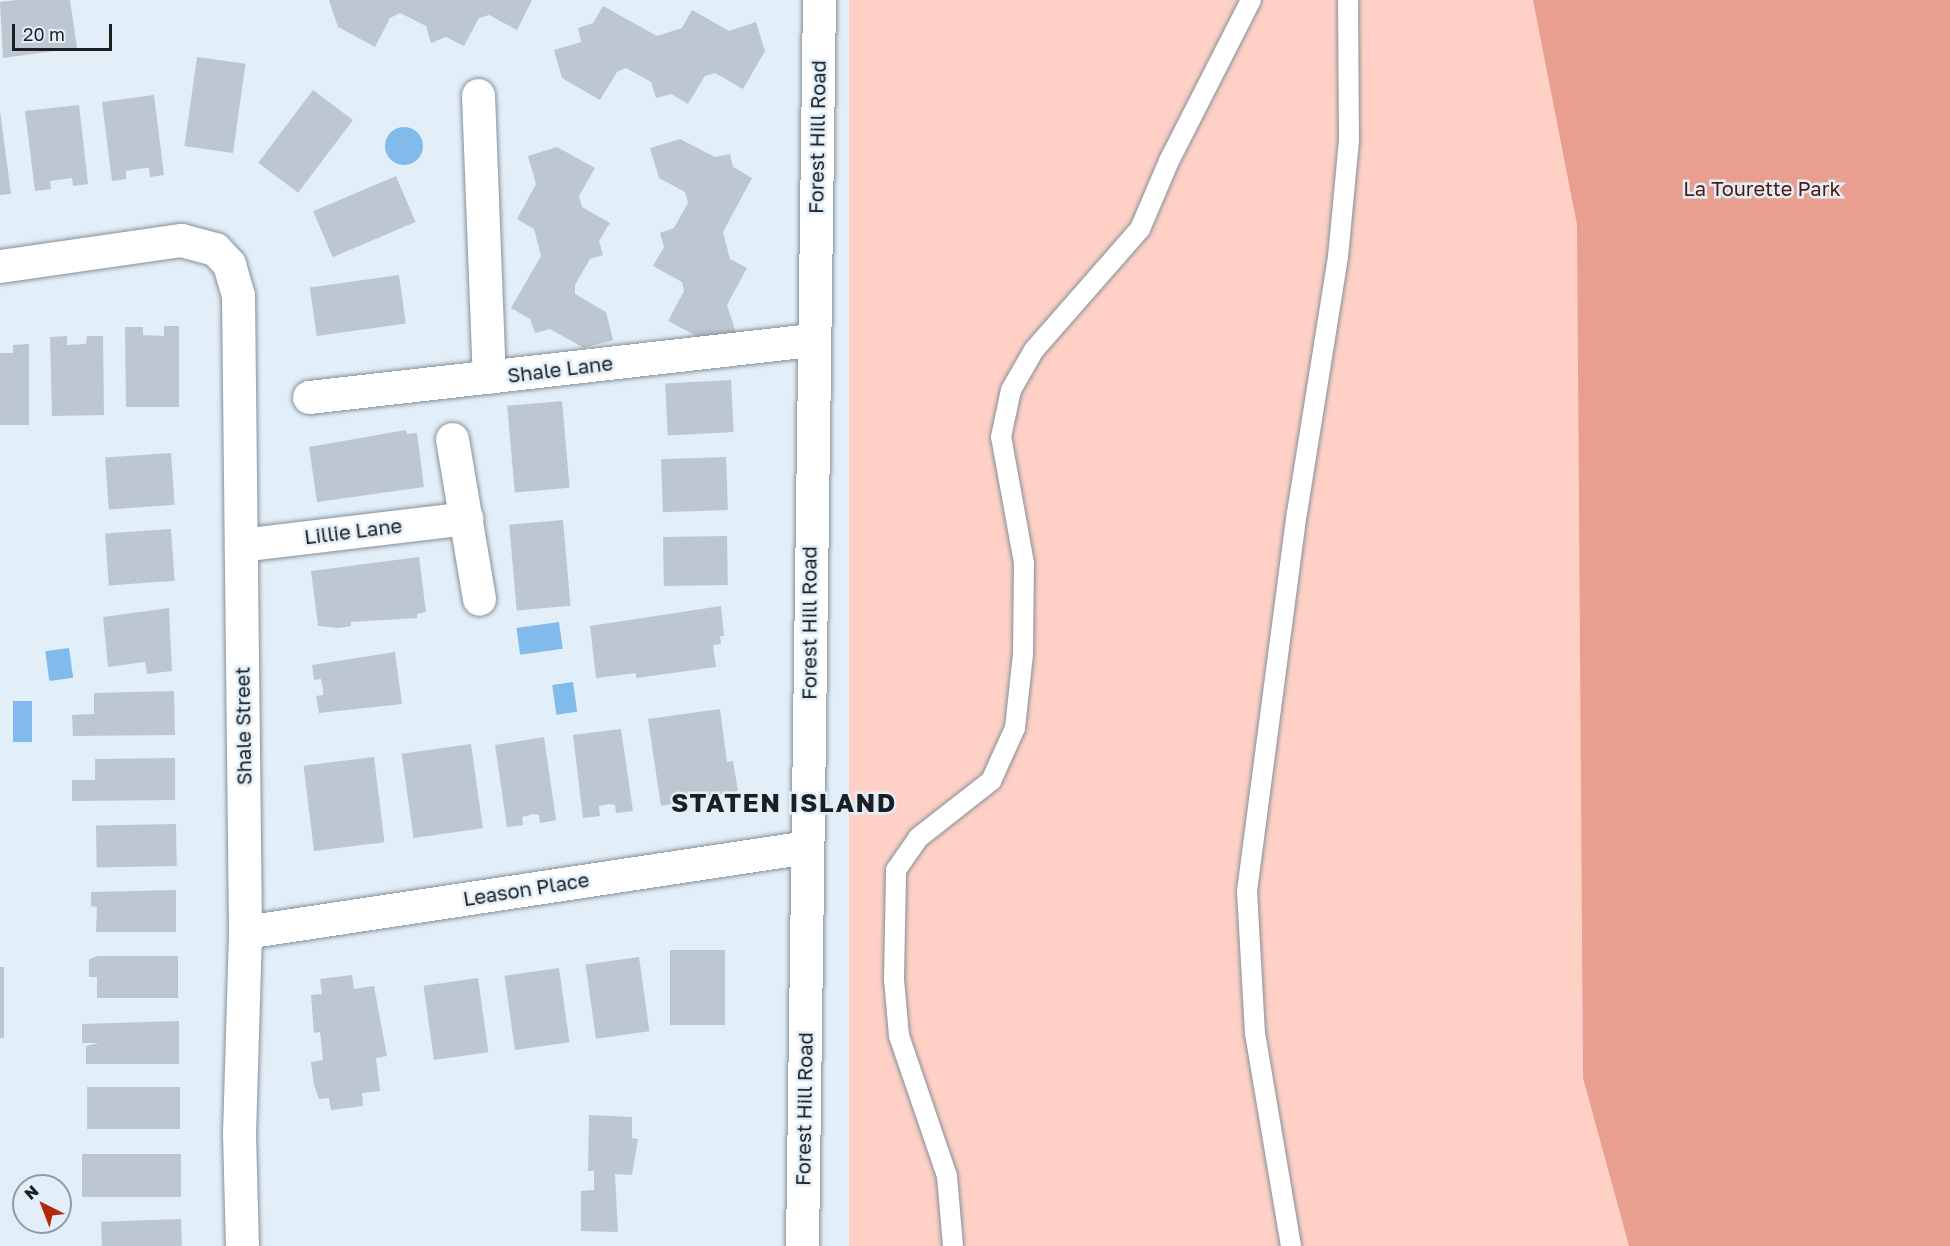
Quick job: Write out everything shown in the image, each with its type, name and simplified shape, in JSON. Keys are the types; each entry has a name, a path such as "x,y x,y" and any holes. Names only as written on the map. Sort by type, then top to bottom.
{"street":[{"name":"Forest Hill Road","path":"802,1246 811,340 819,0"},
{"path":"478,95 489,377"},
{"name":"Shale Street","path":"0,266 181,240 215,249 229,264 238,295 245,932 239,1133 242,1246"},
{"name":"Shale Lane","path":"309,397 811,340"},
{"path":"452,439 479,599"},
{"name":"Lillie Lane","path":"241,545 466,518"},
{"name":"Leason Place","path":"245,932 807,847"}],"lane":[{"path":"953,1246 947,1176 899,1036 894,979 896,870 918,838 992,782 1015,728 1023,654 1024,563 1001,437 1011,390 1034,350 1140,229 1169,161 1251,0"},
{"path":"1291,1246 1255,1034 1247,891 1297,513 1338,257 1349,141 1348,0"}],"green space":[{"path":"849,0 1950,0 1950,1246 849,1246"},
{"name":"La Tourette Park","path":"1533,0 1950,0 1950,1246 1629,1246 1583,1078 1577,225"}],"water":[{"path":"404,127 418,132 423,146 418,160 404,165 390,160 385,146 390,132"},
{"path":"559,622 563,649 520,655 516,628"},
{"path":"69,648 73,678 49,681 45,651"},
{"path":"573,682 577,712 556,715 552,685"},
{"path":"13,701 32,701 32,742 13,742"}],"building":[{"path":"70,0 77,48 3,58 0,2"},
{"path":"329,0 532,0 517,30 489,15 479,18 464,46 446,37 431,43 426,26 400,13 390,18 375,47 338,27"},
{"path":"603,6 657,36 682,28 692,10 729,31 756,22 765,51 743,89 715,73 705,76 688,104 671,94 656,98 651,82 626,68 617,72 600,100 562,78 554,50 581,42 578,28 593,23"},
{"path":"197,57 246,64 233,153 184,146"},
{"path":"313,90 353,120 298,193 258,163"},
{"path":"154,95 164,175 150,177 149,168 137,169 126,171 126,179 112,181 102,102"},
{"path":"79,105 88,184 73,186 72,178 50,181 51,189 35,191 25,111"},
{"path":"0,111 11,194 0,195"},
{"path":"680,139 715,157 730,154 733,167 752,178 723,232 730,259 747,268 727,305 736,333 706,341 668,321 684,291 682,282 653,266 664,247 660,233 674,228 688,203 685,192 659,178 650,148"},
{"path":"557,147 595,168 579,196 582,207 610,223 599,241 603,255 590,259 575,285 575,294 606,312 613,340 584,348 550,329 535,333 530,319 511,308 541,256 534,229 517,219 536,184 528,156"},
{"path":"396,176 416,222 333,257 313,211"},
{"path":"399,275 406,324 317,336 310,288"},
{"path":"164,326 179,326 179,407 126,407 125,327 143,327 143,335 164,336"},
{"path":"67,336 67,345 86,344 87,336 103,336 104,415 52,416 50,337"},
{"path":"29,344 29,425 0,425 0,353 13,353 13,345"},
{"path":"731,380 734,432 668,435 665,383"},
{"path":"562,401 570,488 515,492 507,406"},
{"path":"406,430 407,434 417,433 424,487 317,502 309,447"},
{"path":"171,453 175,505 109,509 105,458"},
{"path":"726,457 728,510 663,512 661,459"},
{"path":"563,520 570,606 517,610 509,525"},
{"path":"171,529 175,581 109,585 105,534"},
{"path":"727,536 728,585 664,586 663,537"},
{"path":"419,557 426,612 417,614 417,618 351,622 351,626 339,628 318,626 311,571"},
{"path":"721,606 724,636 720,636 721,644 713,645 716,667 636,678 636,673 596,678 590,626"},
{"path":"169,608 172,671 147,674 145,662 108,667 103,617"},
{"path":"395,652 402,704 319,713 316,696 323,695 323,689 321,679 314,680 312,665"},
{"path":"174,691 175,735 73,736 72,715 94,714 94,693"},
{"path":"720,709 727,762 733,761 738,791 661,806 648,719"},
{"path":"621,729 633,811 616,813 615,805 609,804 599,806 600,816 583,818 573,735"},
{"path":"544,737 556,820 540,823 539,815 533,814 522,817 523,825 507,827 495,745"},
{"path":"471,744 483,828 414,838 402,754"},
{"path":"374,757 384,842 314,851 304,766"},
{"path":"175,758 175,800 72,801 72,780 95,780 95,759"},
{"path":"176,824 177,866 97,867 96,825"},
{"path":"176,890 176,932 96,932 97,907 91,906 91,892"},
{"path":"670,950 725,950 725,1025 670,1025"},
{"path":"98,956 178,956 178,998 97,998 97,977 89,977 89,959"},
{"path":"639,957 649,1031 596,1039 586,965"},
{"path":"0,967 4,967 4,1038 0,1038"},
{"path":"559,968 569,1042 515,1050 505,976"},
{"path":"352,975 354,989 374,986 387,1056 376,1058 380,1091 362,1093 363,1106 331,1110 329,1098 319,1099 314,1085 311,1062 323,1060 320,1032 314,1033 311,995 322,994 320,979"},
{"path":"478,978 488,1052 434,1060 424,986"},
{"path":"179,1021 179,1064 86,1064 86,1046 99,1043 82,1043 82,1024"},
{"path":"87,1087 180,1087 180,1129 87,1129"},
{"path":"589,1115 632,1117 632,1138 638,1139 632,1175 615,1174 618,1232 581,1231 581,1191 594,1190 594,1171 588,1171"},
{"path":"82,1154 181,1154 181,1197 82,1197"},
{"path":"181,1219 182,1246 102,1246 101,1222"}],"district":[{"name":"STATEN ISLAND","path":"784,803"}]}
